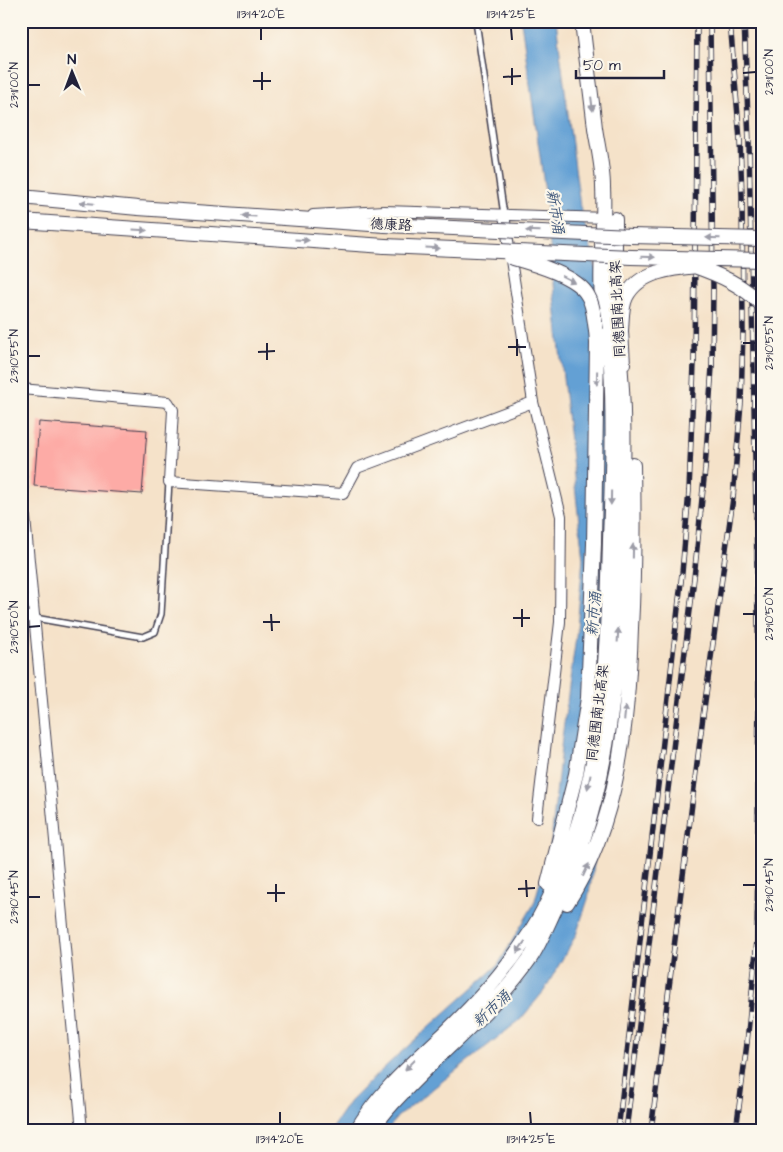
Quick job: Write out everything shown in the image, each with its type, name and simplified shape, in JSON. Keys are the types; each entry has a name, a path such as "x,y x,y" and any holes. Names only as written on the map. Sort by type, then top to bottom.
{"main road":[{"name":"同德围南北高架","path":"356,1131 383,1093 413,1061 478,1000 523,944 549,900 577,828 597,743 606,650 622,379 615,293 604,218 603,184 582,21"},
{"name":"德康路","path":"21,198 385,225 631,236 762,239"},
{"name":"德康路","path":"21,221 385,246 630,257 762,260"},
{"path":"490,251 528,262 566,278 579,286 588,295 592,305 597,343 594,544 588,698 576,774 538,919"},
{"path":"532,955 576,889 589,862 607,810 618,767 630,667 634,525 632,465 622,356 622,313 626,298 636,284 651,275 672,269 747,260"},
{"path":"694,266 732,281 755,297 762,305"},
{"name":"同德围南北高架","path":"371,1131 412,1083 502,995 532,955 568,883 585,839 599,787 605,755 617,652 618,449"}],"street":[{"path":"282,218 384,210 604,218"},
{"path":"504,215 532,402 561,516 560,622 537,818"},
{"path":"21,389 168,402 173,410 169,482 343,494 356,468 532,402"},
{"path":"21,475 82,1131"},
{"path":"21,616 35,618"}],"lane":[{"path":"476,21 504,215"},
{"path":"35,618 144,637 155,632 161,614 169,482"}],"water":[{"name":"新市涌","path":"521,21 556,21 580,206 598,276 614,503 603,812 588,899 576,935 544,991 520,1020 397,1117 387,1131 329,1131 350,1101 498,965 534,904 551,842 562,738 577,630 583,558 554,296 547,206"}],"building":[{"path":"39,422 147,430 142,494 34,486"}],"railway":[{"path":"618,1131 682,573 689,491 694,364 697,21"},
{"path":"626,1131 694,578 705,469 712,367 713,288 710,21"},
{"path":"651,1131 703,716 733,498 741,403 743,331 742,195 740,140 730,21"},
{"path":"736,1131 757,941 758,845 759,672 749,142 744,21"}]}
